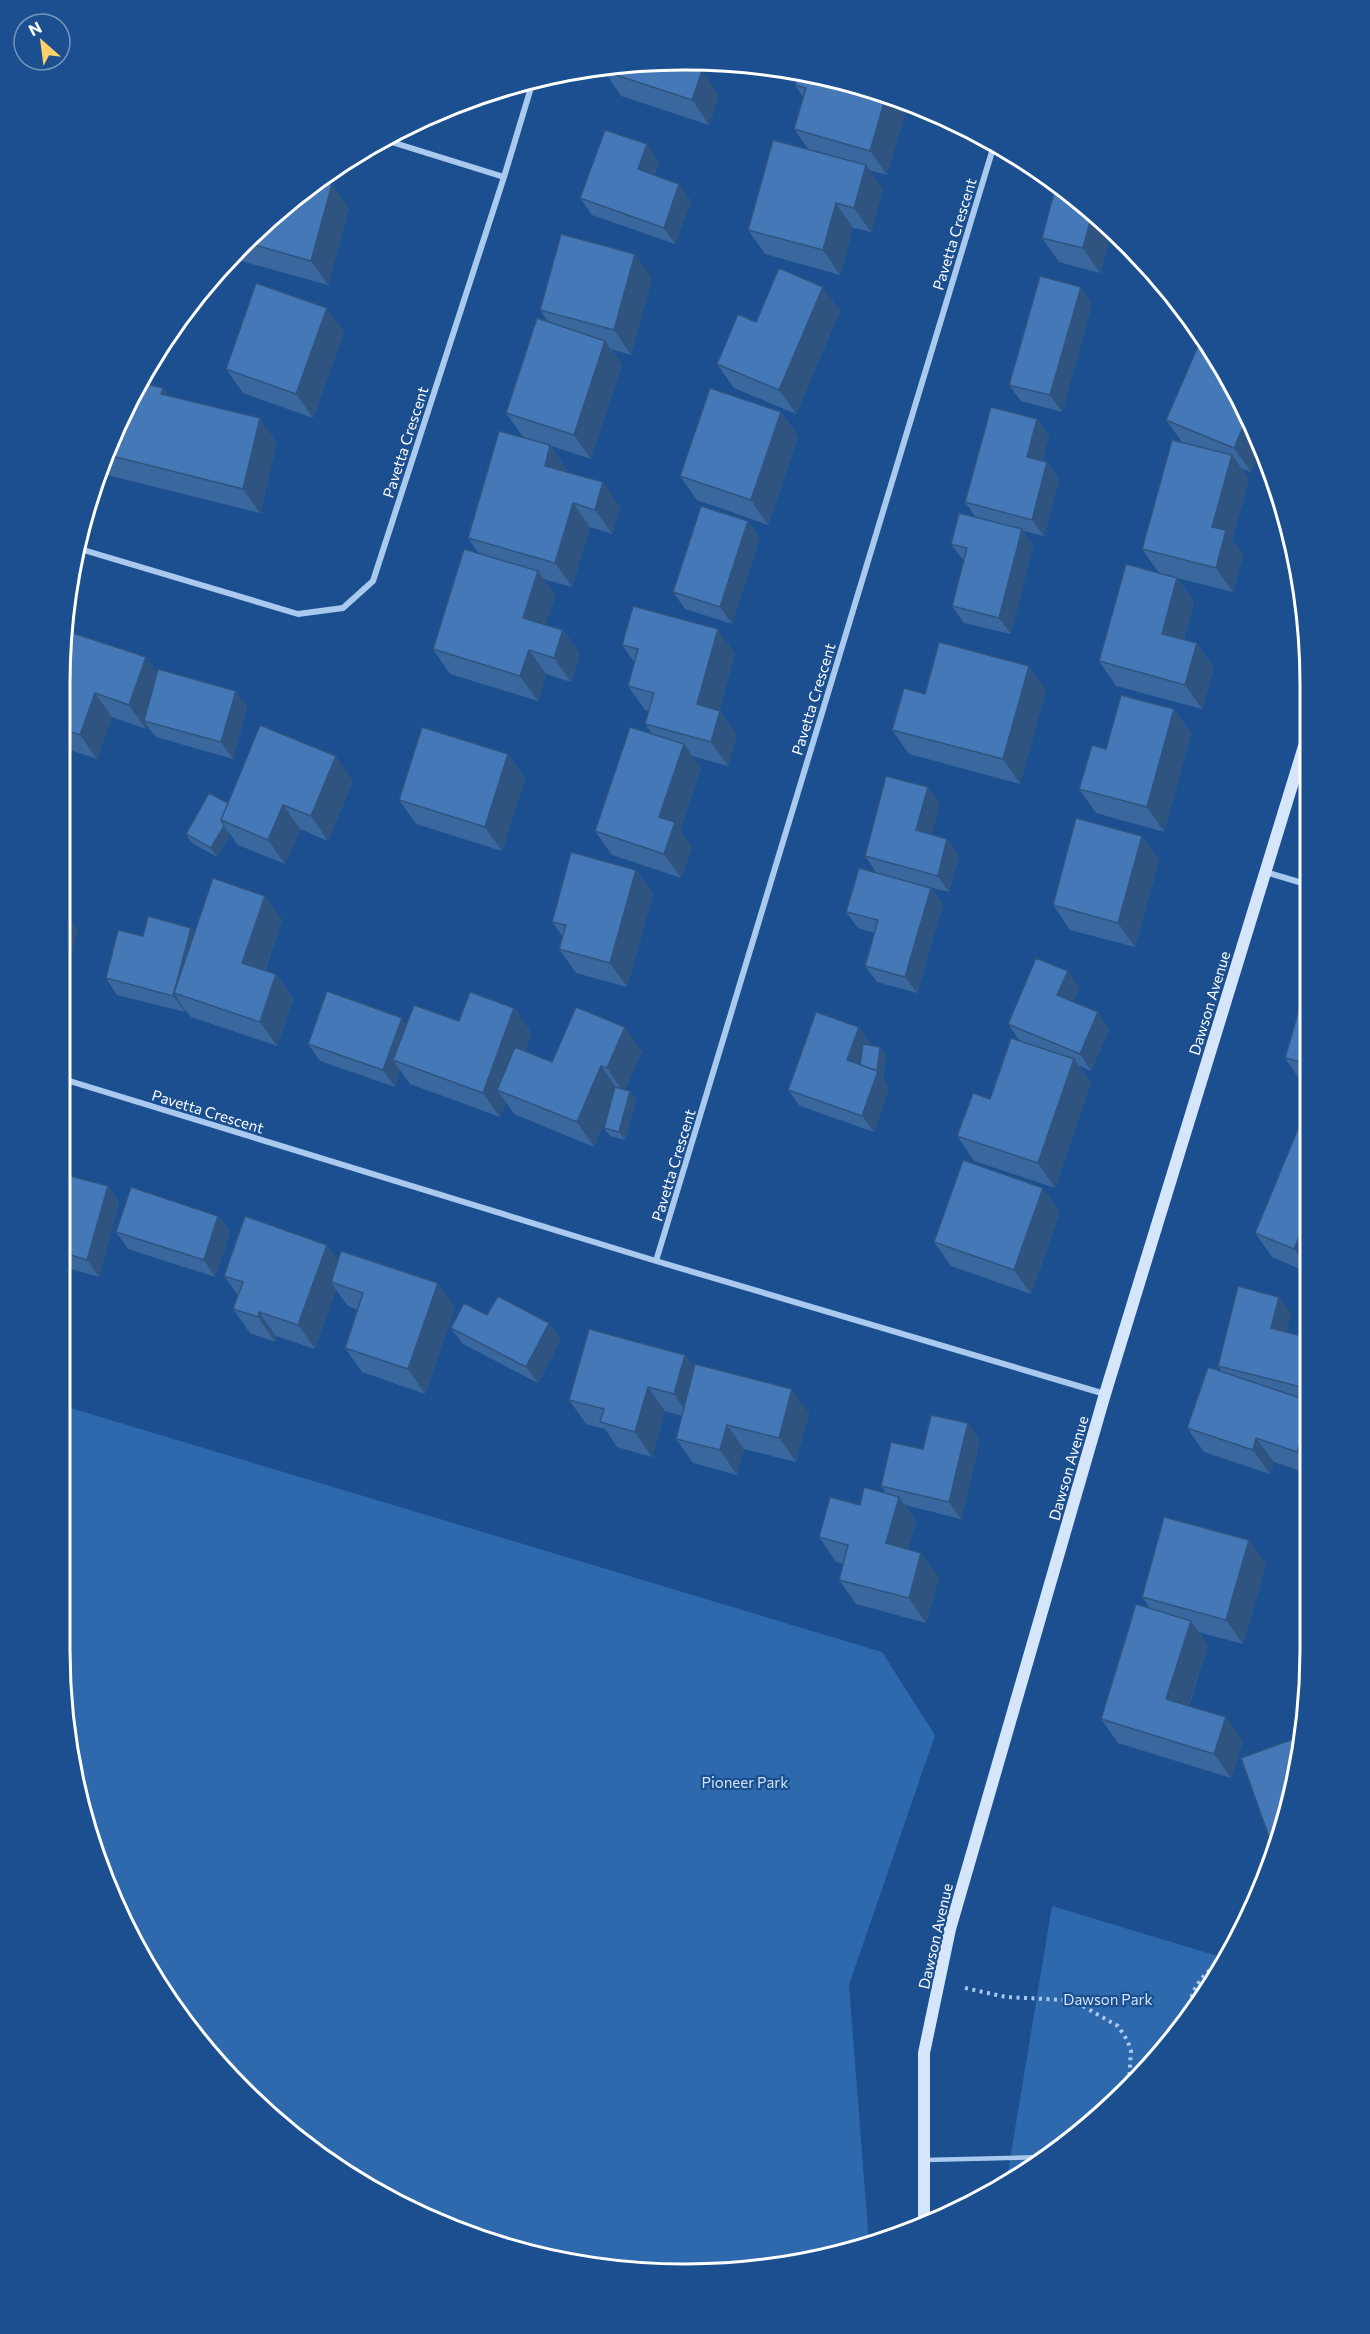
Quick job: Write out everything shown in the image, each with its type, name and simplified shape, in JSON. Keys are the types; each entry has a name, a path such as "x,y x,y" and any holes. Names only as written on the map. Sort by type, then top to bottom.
{"main road":[{"name":"Dawson Avenue","path":"924,2215 924,2053 950,1929 1105,1394 1300,759"}],"street":[{"name":"Pavetta Crescent","path":"85,551 298,614 343,608 373,580 530,90"},
{"path":"396,143 504,177"},
{"name":"Pavetta Crescent","path":"656,1261 992,153"},
{"path":"1265,872 1300,882"},
{"name":"Pavetta Crescent","path":"70,1081 656,1261 1105,1394"}],"lane":[{"path":"924,2160 1030,2157"}],"path":[{"path":"1190,1999 1207,1972"},
{"path":"965,1988 1006,1997 1064,2000 1081,2005 1118,2026 1131,2050 1130,2073"}],"green space":[{"name":"Pioneer Park","path":"70,1408 882,1652 935,1735 849,1985 868,2235 844,2243 765,2258 685,2264 605,2258 565,2252 526,2243 450,2217 378,2181 311,2137 250,2084 197,2023 153,1956 134,1921 103,1847 82,1769 72,1689"},
{"name":"Dawson Park","path":"1052,1906 1217,1956 1173,2023 1120,2084 1059,2137 1008,2171"}],"building":[{"path":"702,71 692,100 616,75"},
{"path":"796,81 805,82 884,103 870,151 794,129 806,88 795,85"},
{"path":"605,130 647,144 638,169 679,184 664,228 580,198"},
{"path":"773,140 866,165 854,208 836,203 823,250 748,230"},
{"path":"332,184 311,261 255,245 311,197"},
{"path":"1054,193 1090,223 1083,248 1042,238"},
{"path":"561,234 635,254 614,330 540,310"},
{"path":"779,268 823,287 779,390 717,364 738,314 756,322"},
{"path":"1040,276 1081,287 1050,395 1009,385"},
{"path":"256,283 327,308 296,394 226,369"},
{"path":"537,318 605,341 574,435 506,413"},
{"path":"1198,347 1243,428 1234,448 1166,420"},
{"path":"149,385 163,388 161,394 260,418 243,489 114,457"},
{"path":"710,388 781,412 751,500 680,476"},
{"path":"991,407 1037,419 1027,457 1047,462 1032,520 965,502"},
{"path":"499,431 550,445 545,466 603,482 595,510 573,503 555,563 468,538"},
{"path":"1172,440 1232,455 1212,527 1226,530 1216,568 1142,549"},
{"path":"701,506 748,521 720,607 673,592"},
{"path":"959,513 1022,529 999,618 952,606 967,548 951,544"},
{"path":"464,549 538,571 523,618 563,630 554,658 529,650 520,676 433,649"},
{"path":"1126,564 1177,578 1162,634 1197,643 1185,685 1099,661"},
{"path":"633,606 718,629 697,704 720,711 711,742 645,724 654,693 628,686 638,649 622,645"},
{"path":"73,633 146,657 129,705 95,693 80,735 70,732"},
{"path":"939,642 1029,666 1003,759 892,730 904,688 925,694"},
{"path":"158,669 236,691 221,742 144,721"},
{"path":"1121,695 1174,709 1147,807 1079,789 1092,745 1106,749"},
{"path":"260,725 336,756 311,816 283,805 268,840 221,820"},
{"path":"422,727 508,754 485,827 399,800"},
{"path":"630,727 684,744 659,817 675,822 664,854 595,831"},
{"path":"886,776 928,787 916,830 947,839 938,876 865,856"},
{"path":"209,793 228,803 221,820 224,826 211,848 186,834"},
{"path":"1076,818 1142,836 1118,923 1053,905"},
{"path":"571,852 636,870 610,963 559,949 566,925 552,922"},
{"path":"859,868 931,888 905,977 865,966 878,920 846,912"},
{"path":"213,878 265,896 242,963 276,974 260,1022 174,993"},
{"path":"148,916 191,928 173,996 106,978 118,930 143,936"},
{"path":"1036,958 1068,971 1057,995 1098,1012 1080,1054 1008,1024"},
{"path":"327,991 402,1018 383,1070 308,1044"},
{"path":"470,992 514,1008 483,1093 393,1060 414,1005 459,1021"},
{"path":"1300,1006 1300,1062 1285,1058"},
{"path":"576,1007 625,1027 607,1068 601,1066 577,1122 497,1090 515,1047 552,1062"},
{"path":"816,1012 859,1027 847,1060 878,1071 862,1116 788,1090"},
{"path":"1011,1038 1074,1059 1038,1163 957,1136 973,1093 990,1099"},
{"path":"863,1044 880,1047 877,1071 860,1065"},
{"path":"615,1087 630,1091 619,1132 604,1128"},
{"path":"1300,1124 1300,1235 1294,1249 1255,1233"},
{"path":"963,1160 1043,1188 1014,1270 934,1242"},
{"path":"70,1176 108,1186 87,1260 70,1255"},
{"path":"131,1187 218,1216 204,1260 116,1232"},
{"path":"245,1216 327,1245 298,1325 259,1312 258,1317 233,1309 243,1282 224,1276"},
{"path":"341,1251 438,1283 408,1369 345,1348 363,1293 331,1282"},
{"path":"1238,1286 1279,1297 1271,1328 1300,1336 1300,1387 1218,1366"},
{"path":"498,1296 549,1323 526,1367 451,1328 464,1303 487,1315"},
{"path":"589,1329 685,1355 674,1394 648,1387 635,1432 600,1422 604,1409 569,1400"},
{"path":"695,1364 792,1389 779,1438 727,1425 720,1450 676,1439"},
{"path":"1208,1367 1300,1398 1300,1443 1297,1452 1256,1438 1253,1450 1187,1428"},
{"path":"931,1415 968,1423 949,1502 881,1486 891,1442 923,1449"},
{"path":"864,1487 899,1497 886,1543 921,1553 909,1598 839,1580 848,1545 819,1537 830,1497 860,1505"},
{"path":"1164,1517 1249,1540 1226,1620 1142,1597"},
{"path":"1136,1604 1191,1621 1166,1699 1226,1717 1214,1754 1101,1719"},
{"path":"1292,1739 1279,1808 1269,1837 1241,1758"}]}
